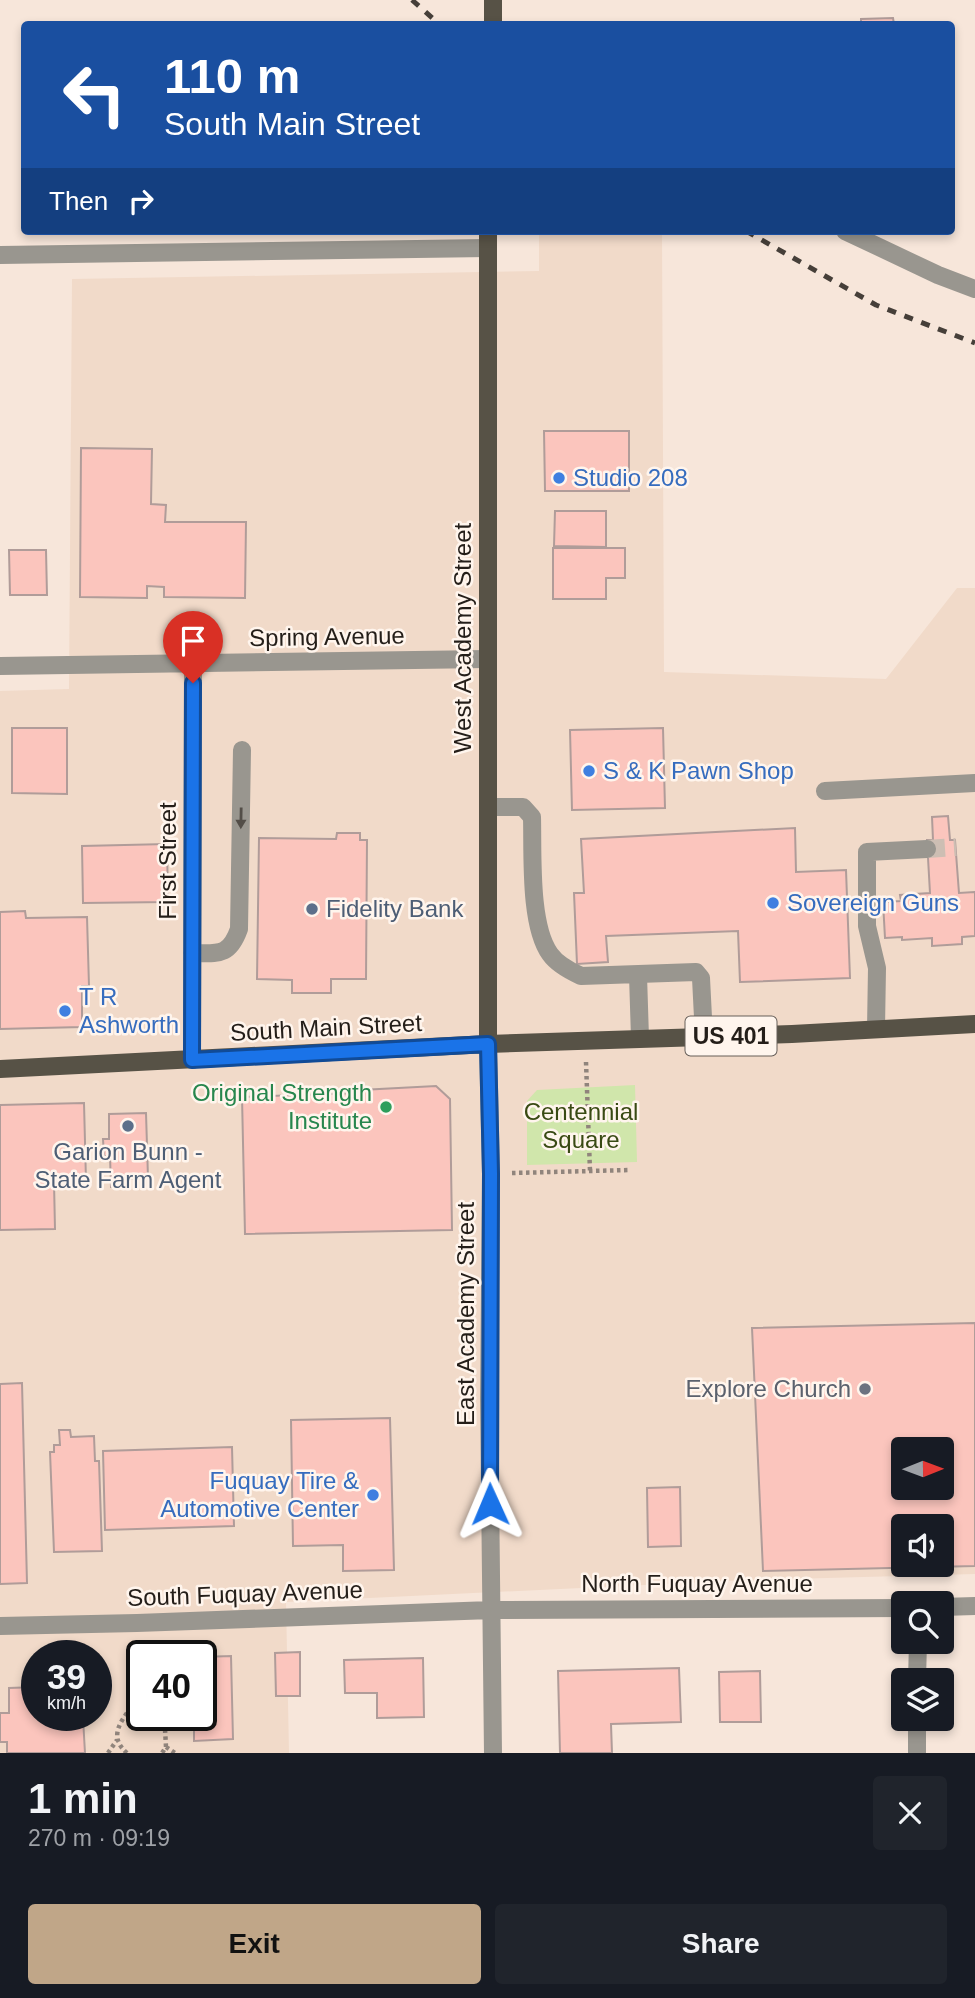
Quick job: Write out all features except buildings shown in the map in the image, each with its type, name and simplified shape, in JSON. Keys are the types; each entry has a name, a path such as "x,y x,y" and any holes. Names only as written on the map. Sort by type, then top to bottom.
{"main road":[{"path":"493,0 493,21"},
{"name":"West Academy Street","path":"488,240 488,1044"},
{"name":"US 401","path":"488,1044 975,1024"},
{"name":"South Main Street","path":"0,1069 488,1044"}],"street":[{"path":"853,235 938,275 975,289"},
{"path":"0,255 488,240"},
{"name":"Spring Avenue","path":"0,666 486,659"},
{"name":"First Street","path":"192,1060 193,663"},
{"path":"192,953 223,953 234,944 239,929 242,750"},
{"path":"825,791 975,783"},
{"path":"488,807 523,807 532,817 536,919 541,939 550,955 581,976 696,972 701,978 704,1037"},
{"path":"876,1030 877,968 867,926 867,852 928,849"},
{"path":"638,975 640,1038"},
{"name":"East Academy Street","path":"488,1044 491,1174 489,1411 492,1753"},
{"path":"954,1607 975,1606"},
{"name":"North Fuquay Avenue","path":"491,1609 891,1608"},
{"name":"South Fuquay Avenue","path":"0,1626 491,1609"},
{"path":"917,1731 917,1753"}],"path":[{"path":"585,1040 590,1171"},
{"path":"491,1174 630,1170"},
{"path":"126,1714 116,1728 117,1740 127,1753"},
{"path":"162,1753 166,1747 165,1731"},
{"path":"108,1753 117,1740"},
{"path":"166,1747 175,1753"}],"shaded area":[{"path":"539,235 662,235 664,672 886,679 957,588 975,588 975,1574 954,1575 954,1514 891,1514 891,1576 749,1580 286,1602 289,1753 0,1753 0,691 69,689 72,279 539,271"}],"green space":[{"name":"Centennial Square","path":"635,1085 637,1162 527,1165 527,1101 537,1090"}],"tunnel":[{"path":"927,849 956,847"}],"railway":[{"path":"412,0 436,21"},
{"path":"753,235 876,305 975,343"}],"place":[{"name":"Studio 208","path":"559,478"},
{"name":"S & K Pawn Shop","path":"589,771"},
{"name":"Sovereign Guns","path":"773,903"},
{"name":"Fidelity Bank","path":"312,909"},
{"name":"T R Ashworth","path":"65,1011"},
{"name":"Original Strength Institute","path":"386,1107"},
{"name":"Garion Bunn - State Farm Agent","path":"128,1126"},
{"name":"Explore Church","path":"865,1389"},
{"name":"Fuquay Tire & Automotive Center","path":"373,1495"}],"route":[{"path":"193,683 192,1060 488,1044 491,1174 490,1504"}]}
